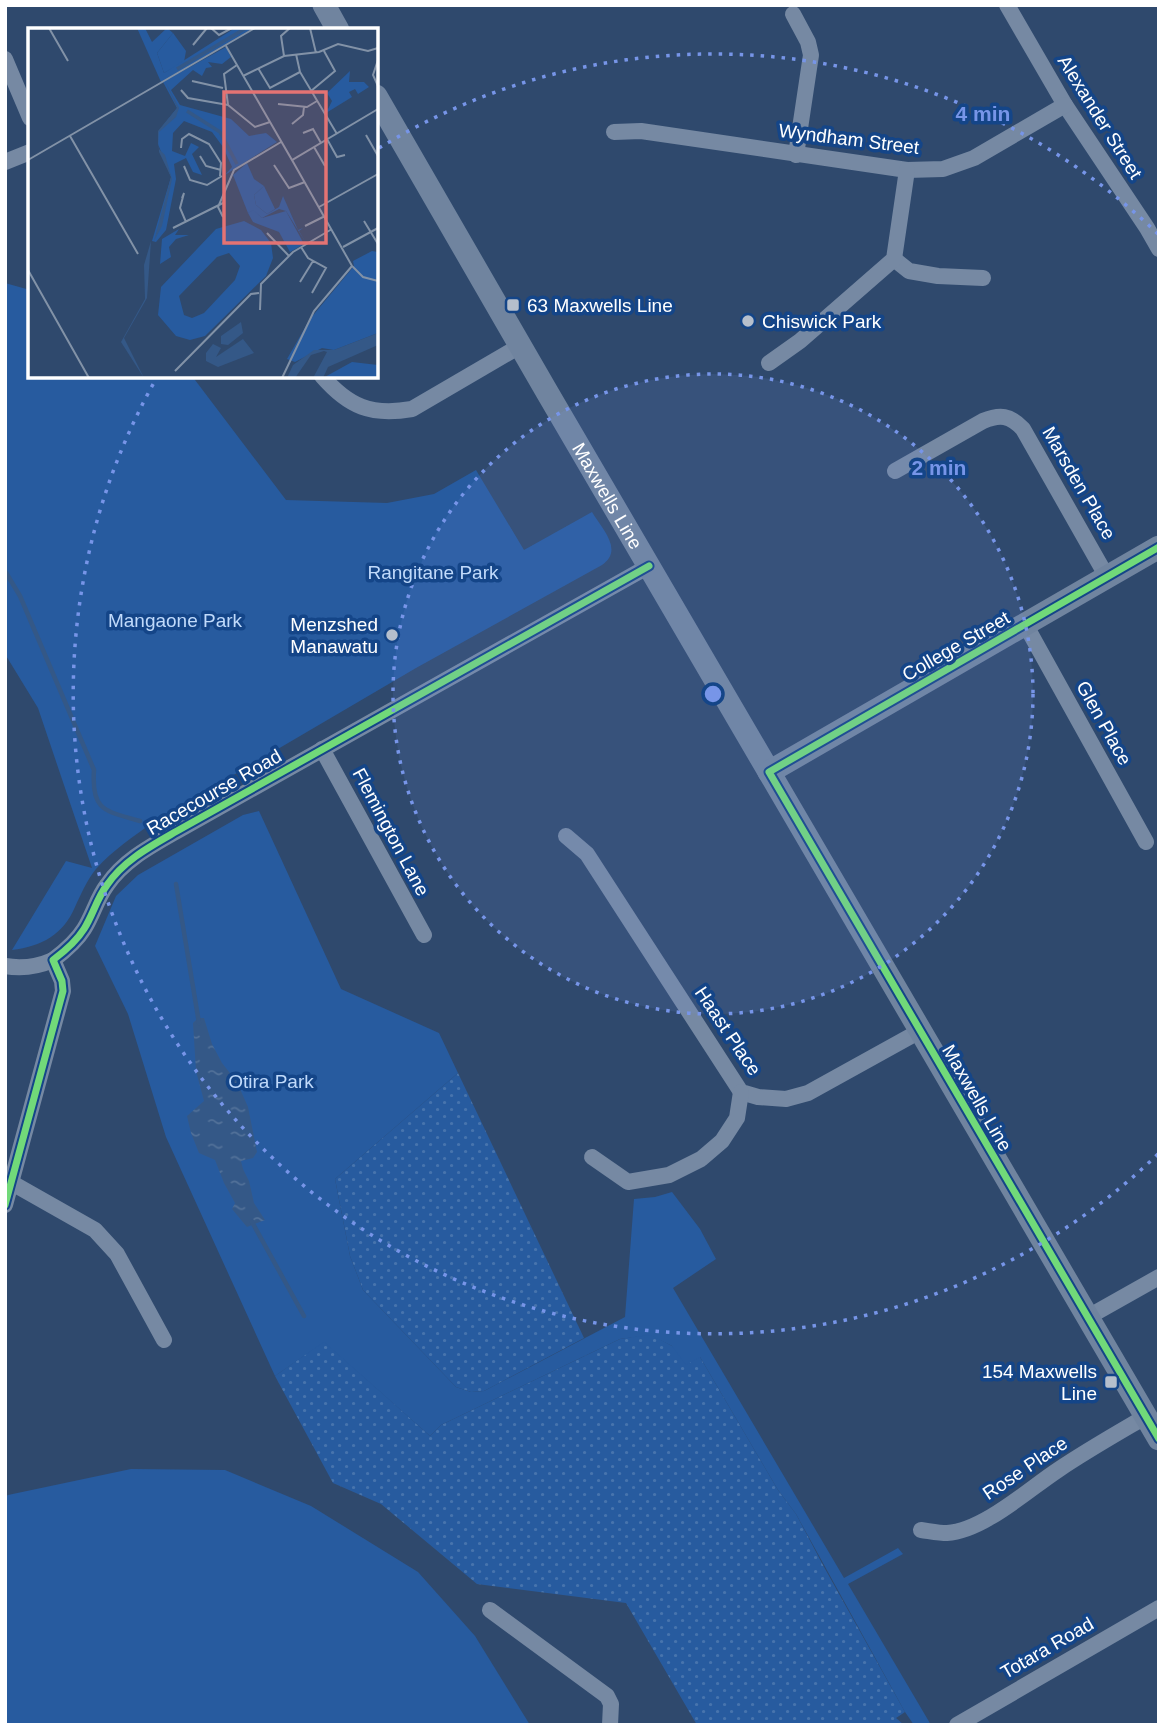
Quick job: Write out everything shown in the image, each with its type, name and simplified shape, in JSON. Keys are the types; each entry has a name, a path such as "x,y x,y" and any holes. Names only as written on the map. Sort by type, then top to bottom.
{"main road":[{"path":"324,5 337,28"},
{"name":"Maxwells Line","path":"378,99 1159,1439"},
{"name":"College Street","path":"769,772 1159,547"}],"street":[{"name":"Alexander Street","path":"1007,5 1065,105 1159,249"},
{"path":"793,14 808,42 811,55 796,155"},
{"path":"5,59 26,97"},
{"name":"Wyndham Street","path":"614,132 641,131 907,170 943,169 974,158 1065,105"},
{"path":"5,162 28,153"},
{"path":"769,363 800,341 894,259 907,170"},
{"path":"894,259 909,271 938,276 983,278"},
{"path":"324,378 351,403 377,412 412,410 520,346"},
{"name":"Marsden Place","path":"895,471 995,416 1016,421 1107,576"},
{"name":"Racecourse Road","path":"53,960 74,942 107,885 130,860 649,566"},
{"name":"Glen Place","path":"1025,624 1146,842"},
{"name":"Flemington Lane","path":"322,749 424,935"},
{"name":"Haast Place","path":"566,836 587,854 741,1092 758,1097 786,1099 808,1093 920,1031"},
{"path":"5,966 27,967 53,960 62,981 63,991 5,1205"},
{"path":"592,1157 628,1182 668,1175 701,1159 722,1141 737,1118 741,1092"},
{"path":"12,1183 95,1230 117,1254 164,1340"},
{"path":"1088,1317 1159,1276"},
{"name":"Rose Place","path":"921,1530 949,1533 984,1520 1004,1509 1058,1469 1145,1417"},
{"name":"Totara Road","path":"957,1725 1159,1608"},
{"path":"490,1610 607,1696 611,1704 610,1725"}],"green space":[{"name":"Mangaone Park","path":"5,283 28,289 28,378 194,378 286,500 387,503 434,494 476,470 524,550 592,512 611,546 611,553 602,565 416,668 155,821 117,849 96,869 70,917 58,932 33,946 12,950 66,861 92,868 38,708 5,654"},
{"name":"Otira Park","path":"259,811 341,989 439,1033 458,1073 335,1179 350,1256 363,1290 456,1387 471,1392 484,1391 625,1317 634,1199 672,1192 700,1229 716,1259 673,1288 844,1578 898,1548 903,1554 848,1584 931,1725 914,1725 905,1712 796,1514 778,1490 700,1357 686,1365 672,1346 650,1335 620,1339 441,1425 430,1436 324,1342 275,1376 166,1137 128,1014 95,946 116,896 138,875 243,815"},
{"path":"458,1073 584,1338 484,1391 471,1392 456,1387 363,1290 350,1256 335,1179"},
{"path":"650,1334 700,1357 778,1490 796,1514 905,1712 896,1718 904,1725 697,1725 626,1603 477,1584 381,1504 333,1483 275,1376 324,1341 430,1436 441,1425 620,1339"},
{"path":"131,1469 225,1470 311,1506 418,1572 475,1636 530,1725 5,1725 5,1497"}],"water":[{"path":"198,1018 204,1018 212,1044 237,1082 248,1107 257,1152 253,1158 241,1161 254,1203 265,1220 247,1227 232,1209 235,1203 215,1160 199,1153 187,1116 204,1101 196,1071 193,1023"}],"waterway":[{"path":"5,571 20,596 94,770 98,802 110,812 140,821"},
{"path":"176,884 199,1023"},
{"path":"252,1222 304,1316"}],"cycle path":[{"path":"1159,547 769,772 1159,1439"},
{"path":"5,1205 63,991 62,981 53,960 81,934 104,890 121,868 177,831 649,566"}],"place":[{"name":"63 Maxwells Line","path":"513,305"},
{"name":"Chiswick Park","path":"748,321"},
{"name":"Menzshed Manawatu","path":"392,635"},
{"name":"154 Maxwells Line","path":"1111,1382"}],"park label":[{"name":"Rangitane Park","path":"433,572"}]}
